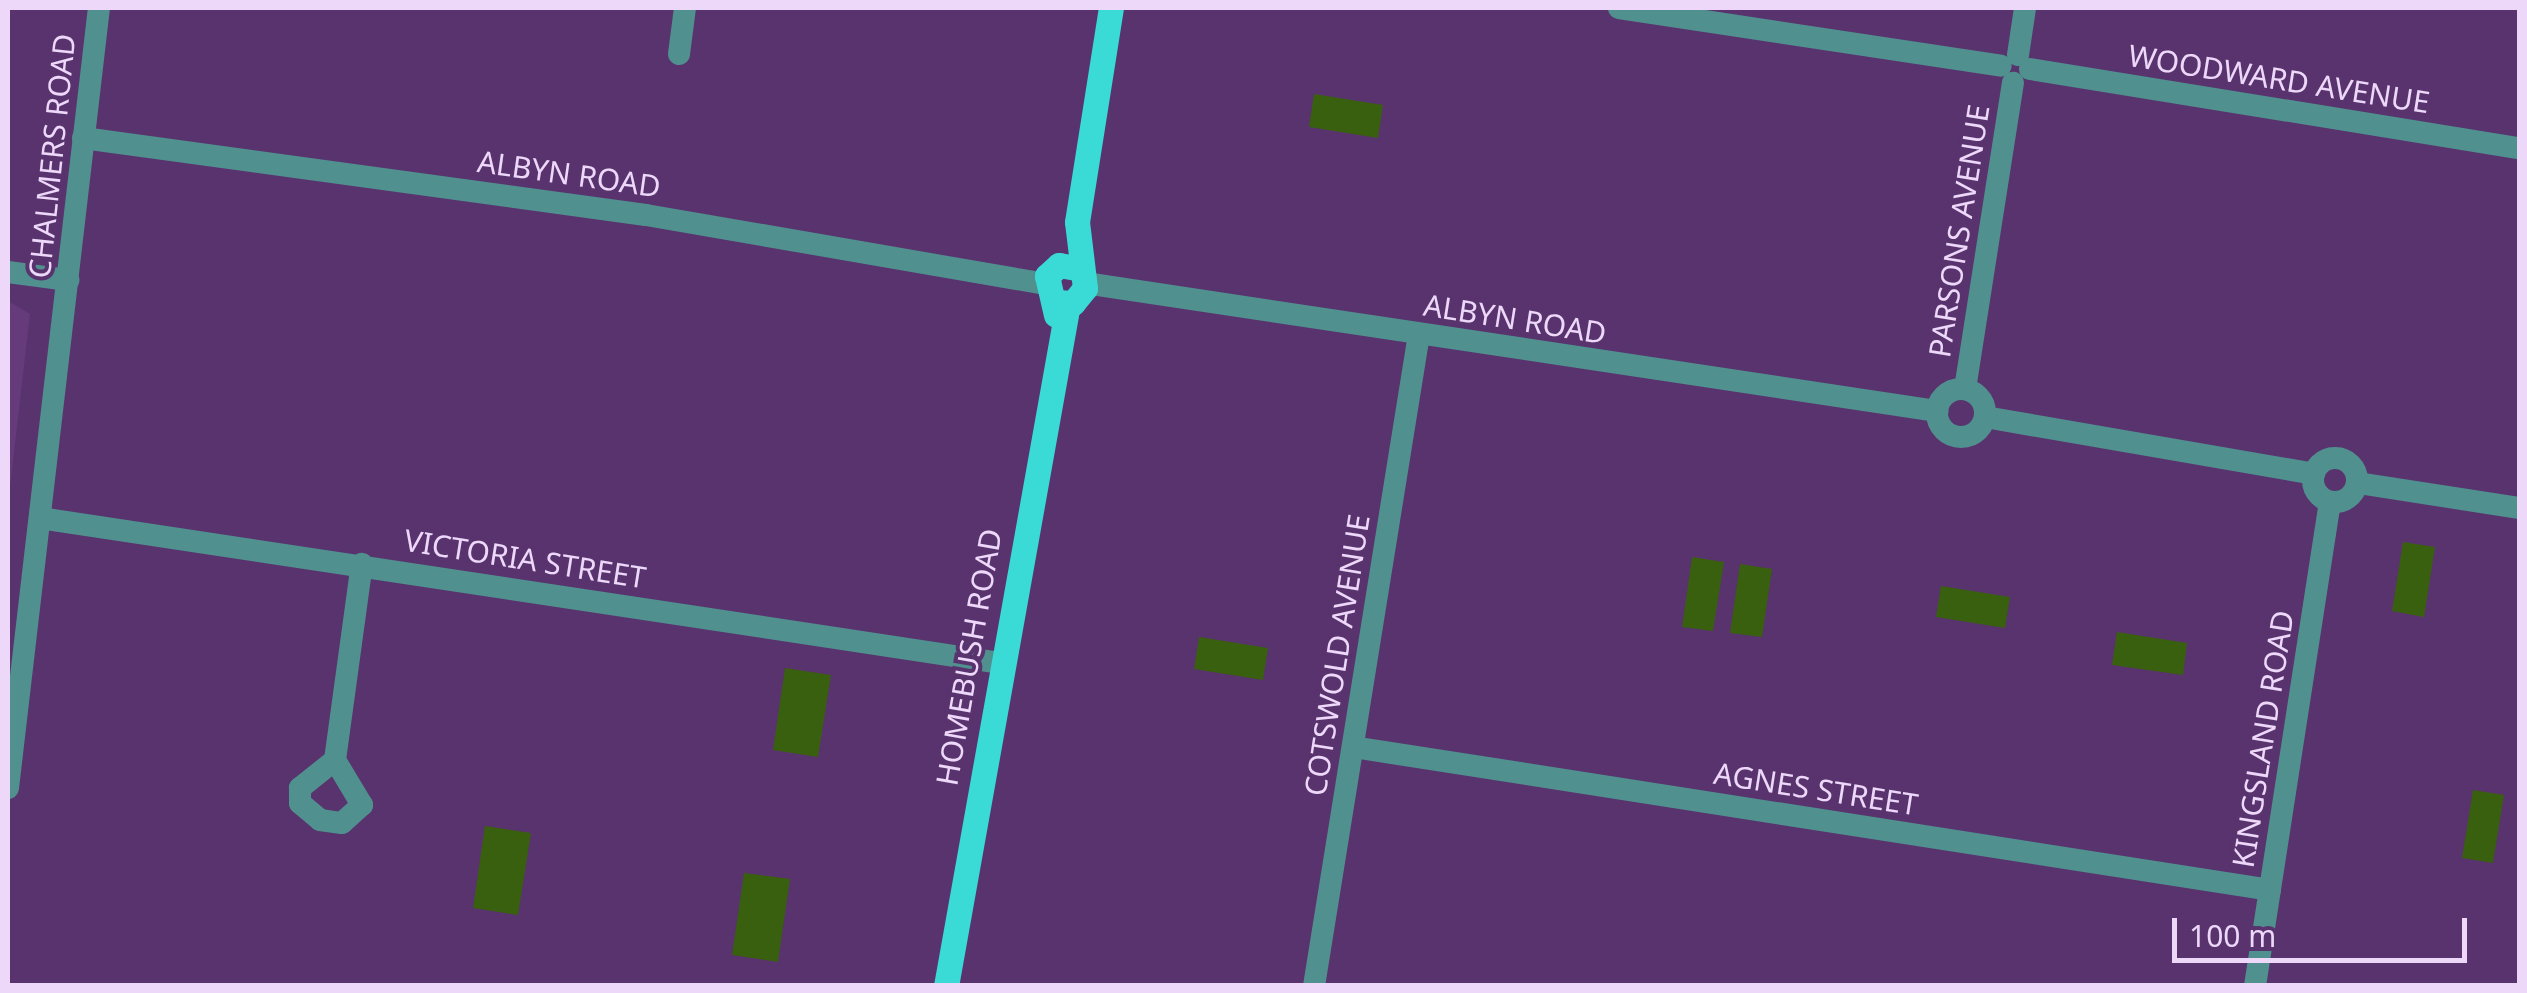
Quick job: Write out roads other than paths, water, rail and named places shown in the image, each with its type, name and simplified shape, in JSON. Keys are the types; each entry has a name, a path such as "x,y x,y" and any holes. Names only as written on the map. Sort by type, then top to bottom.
{"main road":[{"path":"1056,297 1074,272 1111,8"},
{"path":"1056,297 1074,272"},
{"name":"HOMEBUSH ROAD","path":"946,986 1056,340 1056,297"}],"street":[{"name":"CHALMERS ROAD","path":"8,788 98,8"},
{"path":"679,54 685,8"},
{"name":"WOODWARD AVENUE","path":"1619,8 2520,148"},
{"name":"PARSONS AVENUE","path":"1965,389 2025,8"},
{"name":"ALBYN ROAD","path":"83,138 646,215 1056,297"},
{"path":"8,272 68,280"},
{"name":"ALBYN ROAD","path":"1074,272 1419,334 1937,411"},
{"name":"COTSWOLD AVENUE","path":"1314,986 1419,334"},
{"path":"1985,417 1962,437 1941,426 1937,411 1946,394 1965,389 1985,417 2314,474 2336,458 2354,468 2358,483 2351,496 2330,502 2314,474"},
{"path":"2358,483 2520,508"},
{"name":"KINGSLAND ROAD","path":"2255,986 2330,502"},
{"name":"VICTORIA STREET","path":"40,518 1001,663"},
{"path":"336,760 362,564"},
{"name":"AGNES STREET","path":"1353,747 2270,890"}]}
